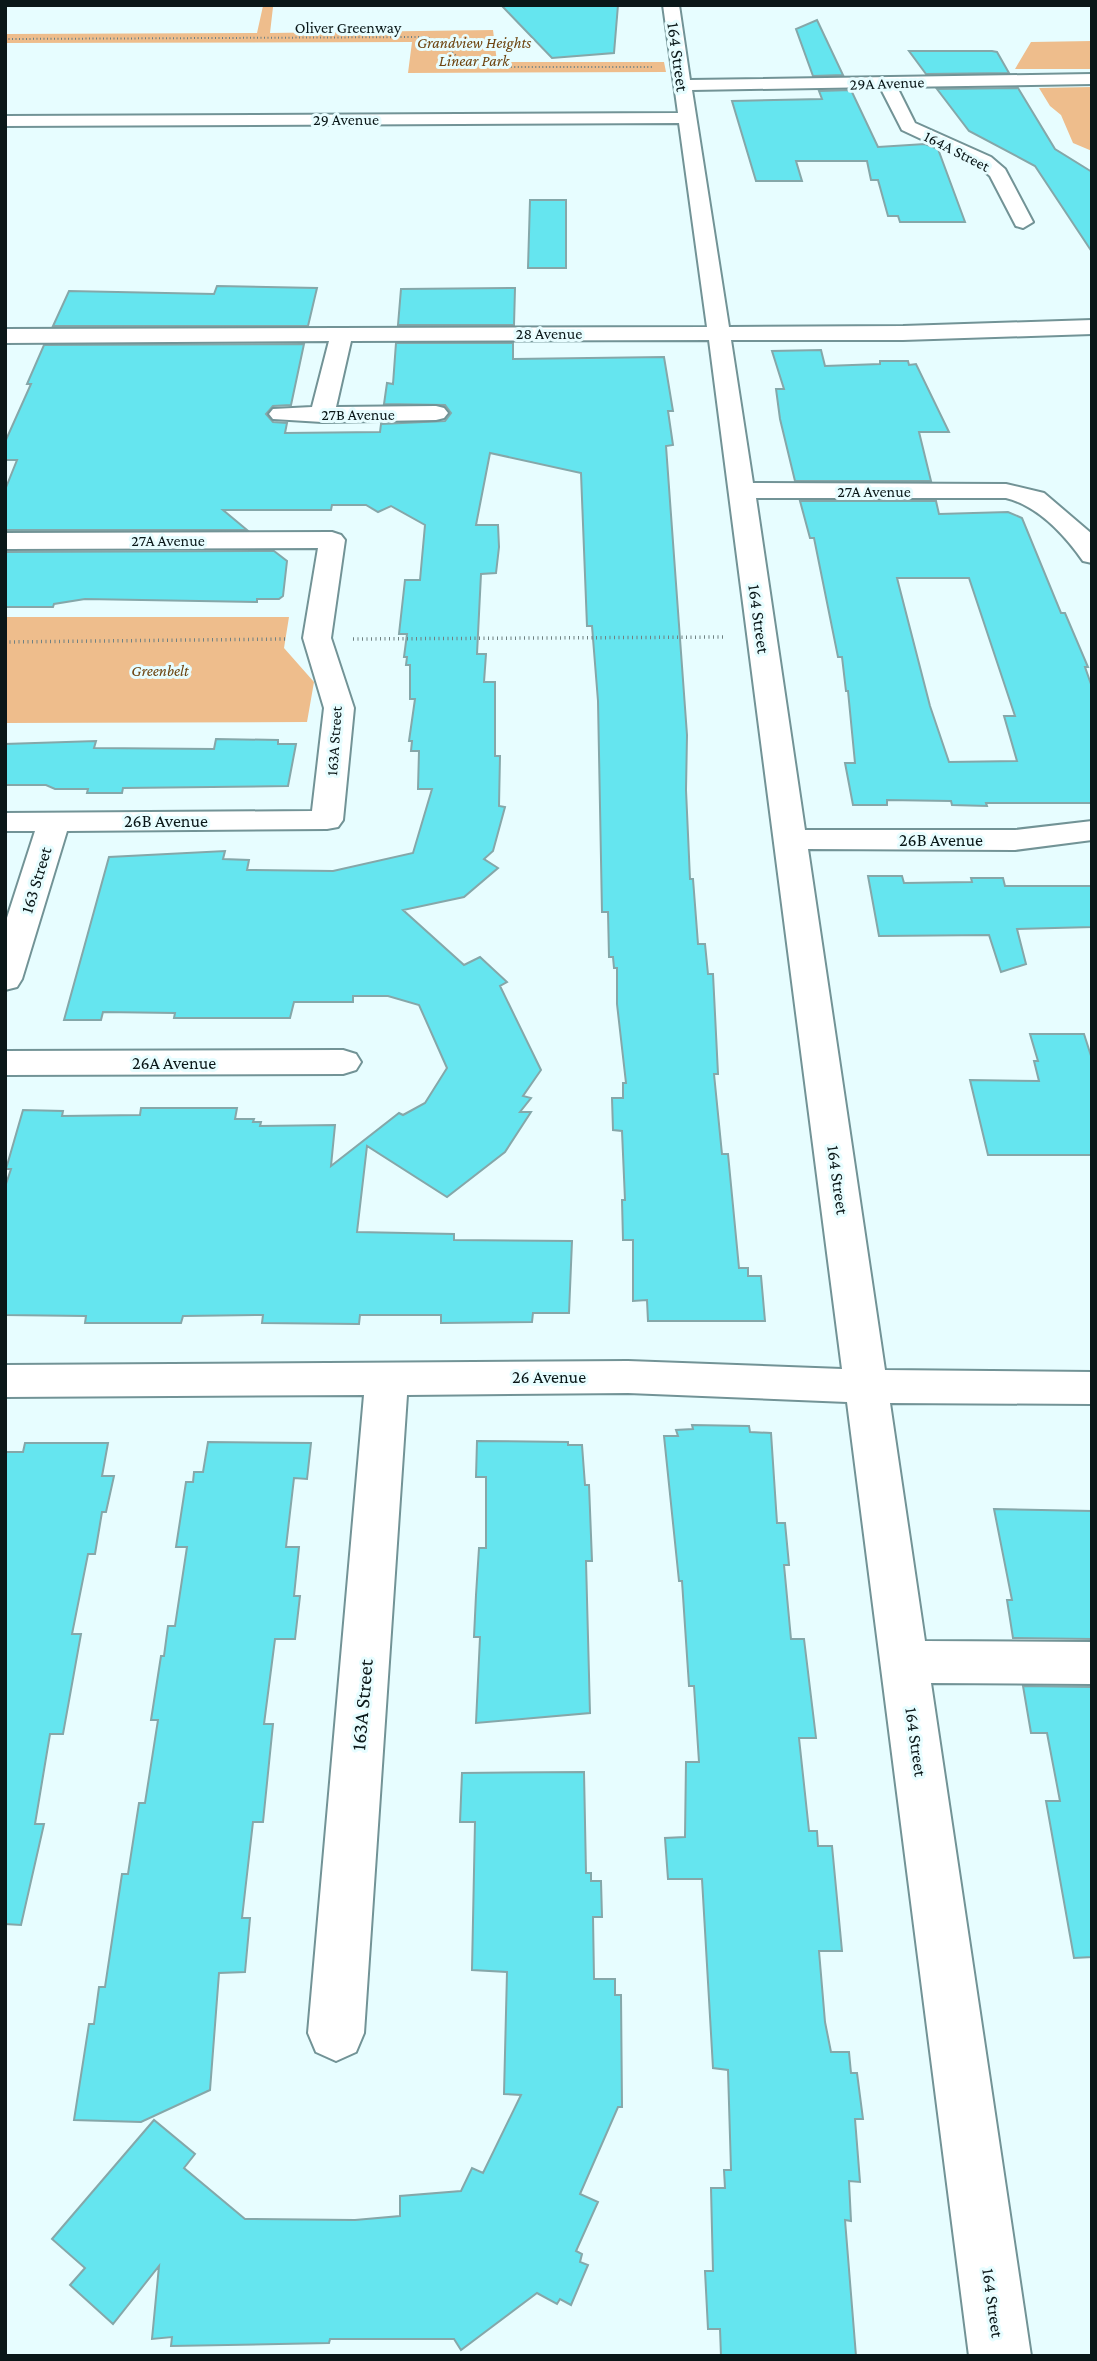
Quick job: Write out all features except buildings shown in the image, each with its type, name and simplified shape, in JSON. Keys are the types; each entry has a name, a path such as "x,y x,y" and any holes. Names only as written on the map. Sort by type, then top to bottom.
{"street":[{"name":"164 Street","path":"671,5 742,490 1000,2356"},
{"name":"29A Avenue","path":"682,85 1092,79"},
{"name":"164A Street","path":"887,84 908,126 984,161 998,173 1023,222"},
{"name":"29 Avenue","path":"5,121 687,118"},
{"name":"28 Avenue","path":"5,336 903,333 1092,327"},
{"path":"322,415 342,333"},
{"name":"27B Avenue","path":"281,414 436,414"},
{"name":"27A Avenue","path":"742,490 1006,491 1035,498 1083,540 1092,555"},
{"name":"27A Avenue","path":"5,541 332,540"},
{"name":"163A Street","path":"327,820 340,708 317,638 332,540"},
{"name":"26B Avenue","path":"5,822 327,820"},
{"name":"163 Street","path":"5,979 54,821"},
{"name":"26B Avenue","path":"789,839 1015,840 1092,830"},
{"name":"26A Avenue","path":"5,1063 343,1062"},
{"name":"26 Avenue","path":"5,1381 628,1377 867,1385 1092,1388"},
{"name":"163A Street","path":"336,2032 387,1378"},
{"path":"905,1662 1092,1663"}],"path":[{"name":"Oliver Greenway","path":"5,39 425,37 437,39 467,64 476,67 657,67"},
{"path":"5,642 317,638 727,638"}],"green space":[{"name":"Grandview Heights Linear Park","path":"263,6 273,7 270,33 493,30 497,62 664,62 666,72 408,73 412,42 5,43 5,34 257,33"},
{"path":"1092,41 1092,69 1015,69 1031,42"},
{"path":"1092,87 1092,151 1073,143 1061,115 1050,106 1039,88"},
{"name":"Greenbelt","path":"5,617 289,617 284,648 314,682 307,722 5,723"}]}
